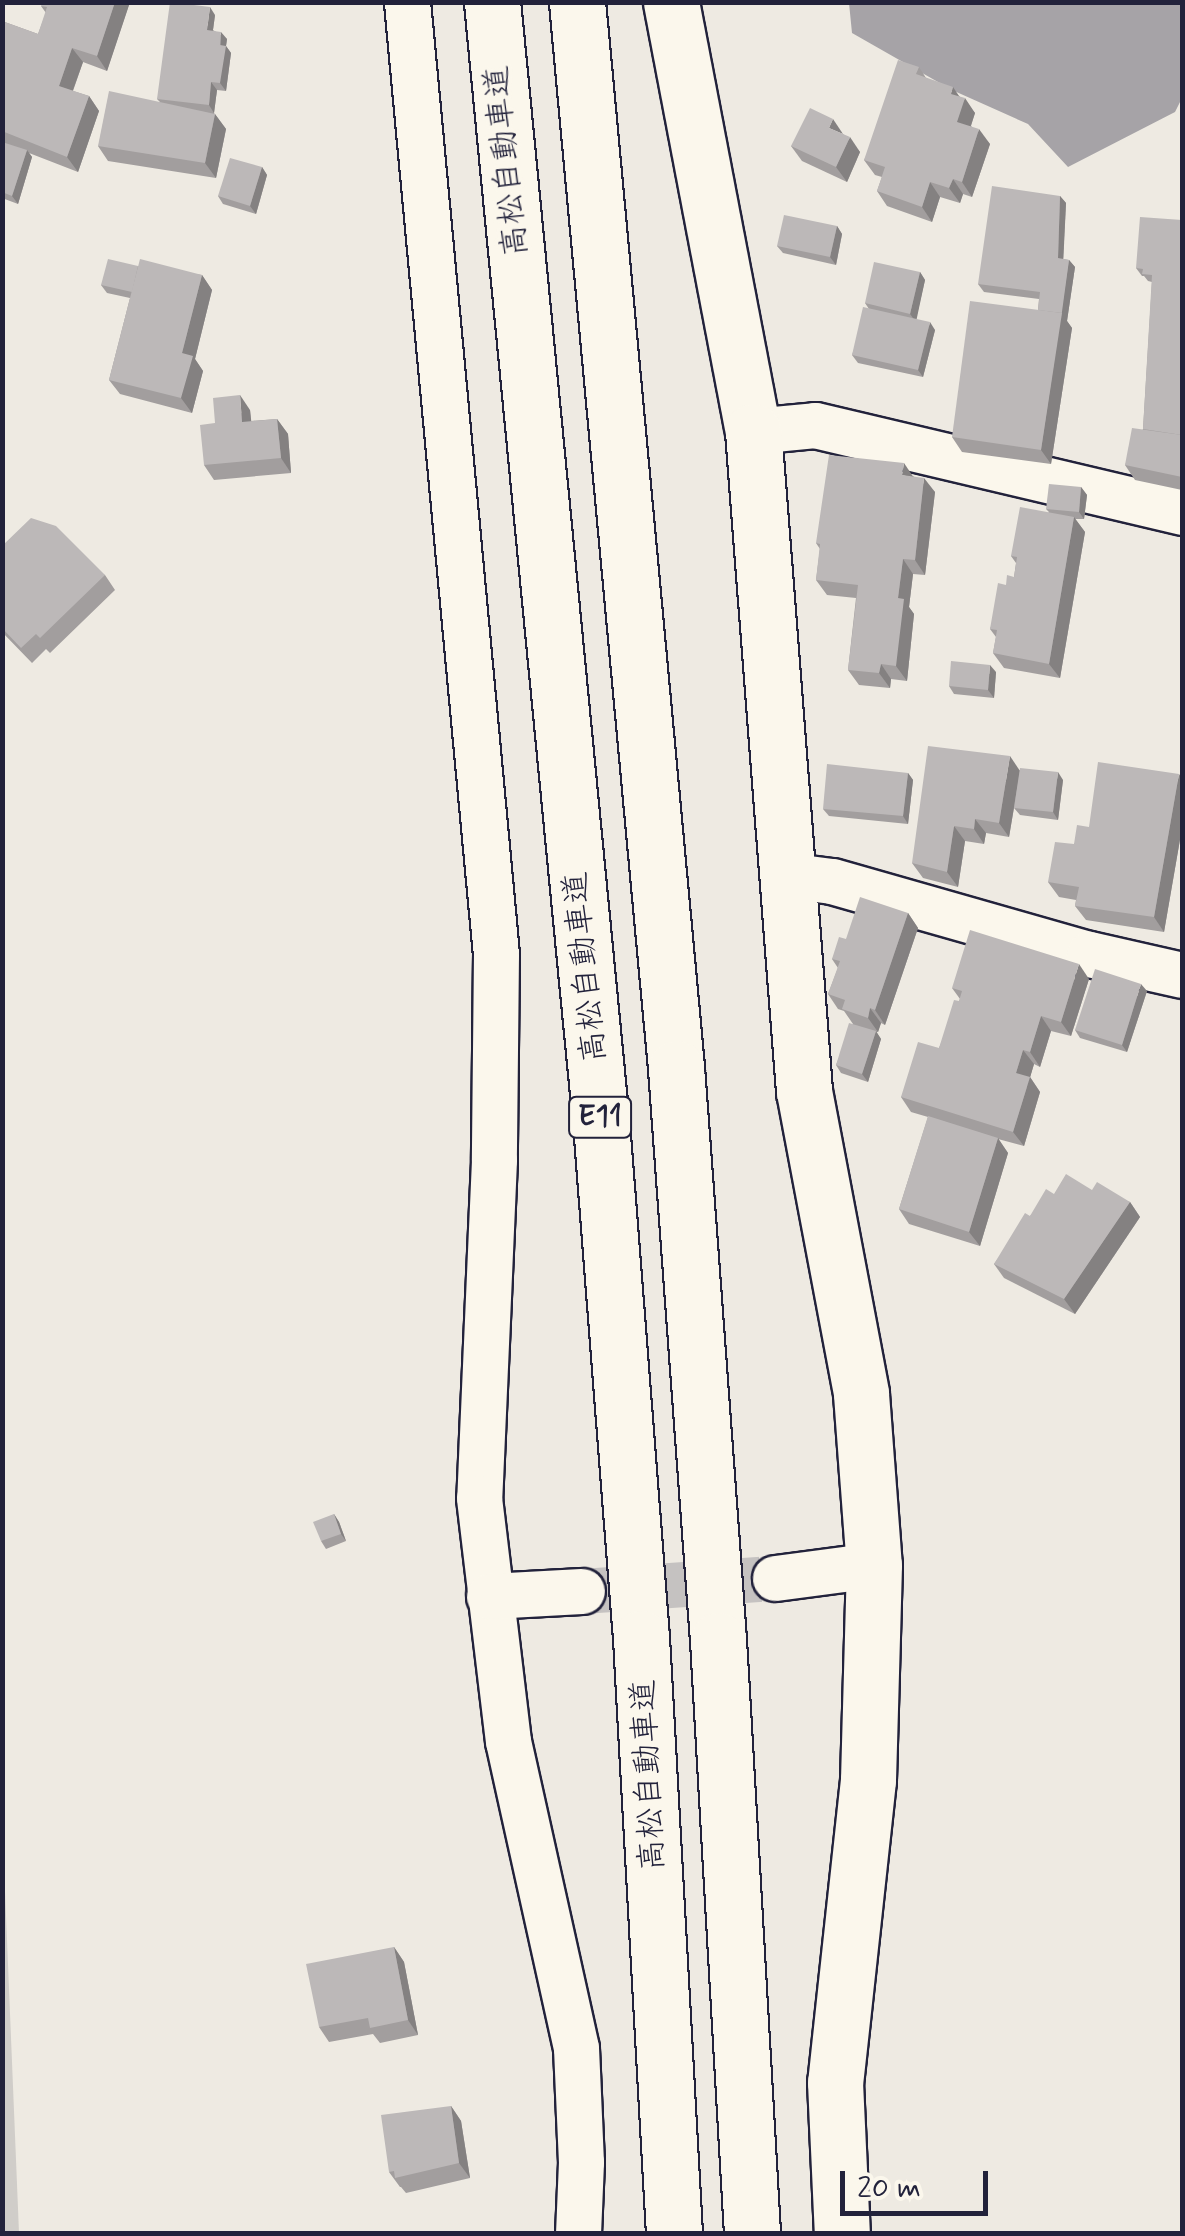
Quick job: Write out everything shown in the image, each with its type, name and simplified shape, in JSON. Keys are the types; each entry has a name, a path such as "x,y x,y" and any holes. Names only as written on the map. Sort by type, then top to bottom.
{"main road":[{"name":"高松自動車道","path":"492,2 601,1123 641,1638 674,2234"},
{"name":"E11","path":"577,2 676,1068 717,1620 752,2234"},
{"path":"672,2 753,431 804,1090 861,1394 874,1565 868,1780 835,2082 842,2234"}],"street":[{"path":"408,2 496,954 494,1160 479,1498 508,1741 576,2048 581,2162 578,2234"},
{"path":"753,431 815,425 1182,512"},
{"path":"785,876 849,886 1039,941 1182,975"},
{"path":"775,1578 874,1565"},
{"path":"489,1596 582,1591"}],"shaded area":[{"path":"849,3 1182,3 1182,98 1175,112 1068,167 1028,124 952,90 852,33"},
{"path":"2,1818 19,2233 19,2234 2,2233"}],"building":[{"path":"42,2 115,2 97,56 72,48 59,86 89,96 67,157 2,131 2,21 38,34 47,7 41,6"},
{"path":"170,2 210,7 207,30 221,32 220,45 226,46 220,83 211,82 209,105 157,99"},
{"path":"898,60 919,67 916,74 953,87 951,94 965,98 957,122 979,129 962,182 953,179 949,188 930,182 922,207 877,191 885,167 864,160"},
{"path":"109,91 215,114 205,163 98,146"},
{"path":"810,108 833,119 829,128 850,137 836,167 791,146"},
{"path":"2,142 27,150 12,196 2,192"},
{"path":"230,158 262,167 250,206 218,196"},
{"path":"992,186 1060,196 1058,258 1069,260 1062,313 1038,310 1040,292 978,284"},
{"path":"784,215 837,226 830,257 777,246"},
{"path":"1140,217 1182,220 1182,435 1143,429 1152,275 1142,274 1143,269 1136,268"},
{"path":"108,259 138,266 132,292 101,285"},
{"path":"140,259 202,275 182,353 193,356 181,398 109,380"},
{"path":"874,262 920,272 910,314 865,303"},
{"path":"970,301 1062,313 1041,450 952,437"},
{"path":"863,307 930,322 918,370 852,355"},
{"path":"240,395 242,422 277,419 281,458 204,465 200,425 215,423 213,398"},
{"path":"1132,428 1182,435 1182,477 1125,465"},
{"path":"829,455 904,463 902,475 924,478 915,560 903,559 898,598 904,599 896,666 881,664 879,673 848,670 858,585 816,580 820,544 816,543"},
{"path":"1049,484 1081,487 1079,512 1046,509"},
{"path":"1020,507 1074,517 1049,664 993,653 997,630 990,629 998,583 1006,585 1007,575 1014,577 1017,557 1011,556"},
{"path":"31,518 56,526 105,575 40,638 36,634 21,648 2,628 2,546"},
{"path":"951,661 990,665 988,690 949,686"},
{"path":"928,746 1010,756 999,823 975,819 974,829 954,826 947,872 912,863"},
{"path":"1098,762 1179,774 1154,917 1075,906 1079,887 1048,882 1055,842 1074,844 1077,825 1089,827"},
{"path":"827,764 908,773 903,816 823,809"},
{"path":"1020,768 1058,772 1053,812 1014,808"},
{"path":"860,897 908,913 875,1010 870,1008 868,1018 842,1009 845,1000 828,994 840,961 832,959 839,937 846,939"},
{"path":"970,930 1079,964 1061,1022 1041,1016 1030,1052 1023,1050 1016,1073 1030,1077 1013,1132 901,1097 918,1042 939,1048 954,1000 959,1001 962,991 952,988"},
{"path":"1095,969 1141,984 1122,1045 1075,1030"},
{"path":"849,1023 876,1031 862,1074 836,1065"},
{"path":"928,1116 998,1138 969,1232 899,1209"},
{"path":"1066,1174 1092,1190 1097,1182 1130,1202 1064,1299 994,1264 1025,1213 1030,1216 1046,1189 1054,1194"},
{"path":"334,1514 341,1534 321,1541 313,1522"},
{"path":"394,1947 408,2020 370,2028 368,2018 319,2027 306,1964"},
{"path":"451,2106 459,2163 395,2178 394,2171 389,2172 381,2115"}],"tunnel":[{"path":"582,1591 775,1578"}]}
